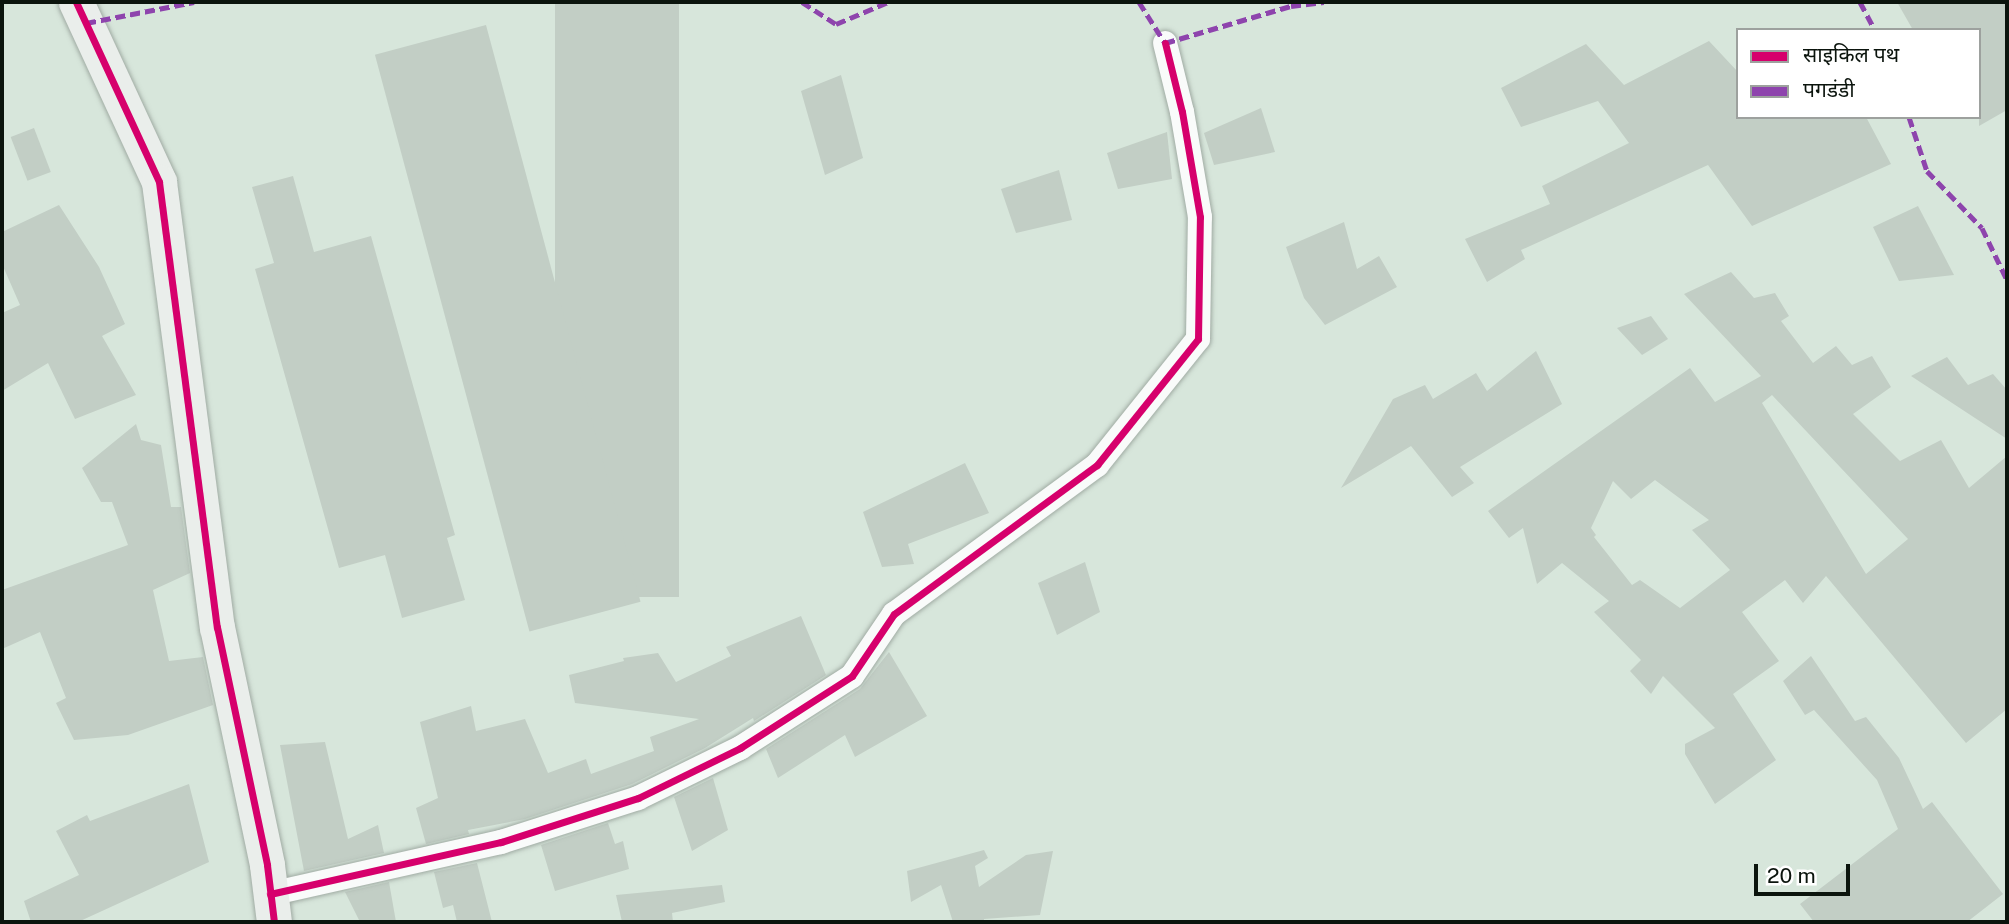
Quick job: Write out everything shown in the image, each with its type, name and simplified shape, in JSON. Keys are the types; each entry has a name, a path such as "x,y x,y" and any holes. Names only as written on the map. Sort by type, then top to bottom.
{"street":[{"path":"76,2 159,182 217,626 272,908 501,842 638,798 740,748 852,676 894,614 1097,465 1198,339 1200,216 1182,112 1165,43"}],"building":[{"path":"555,2 679,2 679,597 555,597"},
{"path":"1897,2 2007,2 2007,110 1979,126 1981,28 1912,28"},
{"path":"486,25 641,602 529,631 375,55"},
{"path":"1709,41 1736,70 1736,119 1867,119 1891,164 1752,226 1708,165 1521,250 1525,259 1487,282 1465,239 1550,204 1542,186 1629,143 1598,101 1521,127 1501,88 1586,44 1624,85"},
{"path":"841,75 863,158 825,175 801,91"},
{"path":"1261,108 1275,152 1214,165 1204,133"},
{"path":"34,128 51,172 28,181 11,137"},
{"path":"1167,132 1172,179 1118,189 1107,153"},
{"path":"1059,170 1072,220 1016,233 1001,189"},
{"path":"293,176 314,252 371,236 455,535 447,538 465,600 402,618 385,555 339,568 255,269 274,263 252,187"},
{"path":"59,205 99,267 125,324 102,336 136,395 75,419 48,363 2,391 2,313 20,305 2,264 2,232"},
{"path":"1918,206 1954,275 1899,281 1873,227"},
{"path":"1344,222 1357,269 1379,256 1397,287 1325,325 1304,298 1286,247"},
{"path":"1731,272 1754,298 1775,293 1789,316 1781,321 1813,363 1836,346 1852,365 1872,356 1891,387 1853,414 1900,461 1941,440 1969,488 2007,456 2007,709 1966,743 1826,576 1803,603 1785,580 1742,612 1779,661 1733,694 1776,760 1715,804 1685,754 1685,744 1715,728 1663,676 1651,694 1630,671 1641,660 1594,612 1609,601 1562,563 1537,584 1523,528 1509,538 1488,511 1690,368 1715,402 1761,376 1684,294","holes":["1772,395 1908,539 1866,574 1762,403","1655,480 1709,520 1692,530 1730,570 1680,608 1640,580 1632,585 1594,537 1596,535 1591,528 1613,481 1631,499"]},
{"path":"1651,316 1668,339 1642,355 1617,328"},
{"path":"1536,351 1562,404 1460,467 1474,483 1452,497 1411,446 1341,488 1393,399 1425,385 1433,399 1476,373 1487,391"},
{"path":"1947,357 1968,385 1993,374 2007,390 2007,439 1911,376"},
{"path":"136,424 141,440 161,445 171,507 181,507 190,573 153,590 169,661 203,657 213,705 128,735 74,740 56,703 66,698 40,632 2,649 2,590 128,545 112,502 101,502 82,468"},
{"path":"965,463 989,513 908,544 914,564 882,567 863,512"},
{"path":"1085,562 1100,612 1057,635 1038,583"},
{"path":"801,616 826,675 754,721 753,718 705,748 632,784 525,819 468,830 469,834 426,844 416,808 438,798 420,722 471,706 476,731 525,719 548,773 586,759 591,774 654,751 650,737 699,719 575,703 569,675 624,661 623,658 658,653 676,682 731,656 726,647"},
{"path":"889,652 927,716 855,757 845,735 778,778 766,749 860,689"},
{"path":"1811,656 1855,721 1866,717 1899,758 1923,809 1932,802 2003,894 1967,922 1814,922 1800,904 1898,829 1877,780 1814,710 1805,715 1783,681"},
{"path":"325,742 348,839 378,825 384,853 304,871 280,745"},
{"path":"713,778 728,830 692,851 674,797"},
{"path":"189,784 209,862 78,922 31,922 24,901 79,875 56,831 87,815 90,821"},
{"path":"608,823 615,844 623,841 629,869 555,891 541,845"},
{"path":"984,850 988,858 975,866 979,887 1026,855 1053,851 1040,915 984,919 984,922 953,922 941,885 911,902 907,871"},
{"path":"477,863 492,922 457,922 453,905 443,908 434,872"},
{"path":"389,882 396,922 360,922 345,892"},
{"path":"722,885 725,902 672,913 673,922 622,922 616,895"}],"marked path":[{"path":"86,23 194,2"},
{"path":"802,2 836,24 888,2"},
{"path":"1139,2 1165,43 1291,6 1324,2"},
{"path":"1860,2 1874,28"},
{"path":"1910,119 1927,171 1982,228 2007,280"}],"cycle path":[{"path":"76,2 159,182 217,627 267,865 274,922"},
{"path":"270,894 501,842 638,798 740,748 852,676 894,614 1097,465 1198,339 1200,217 1182,112 1165,43"}]}
